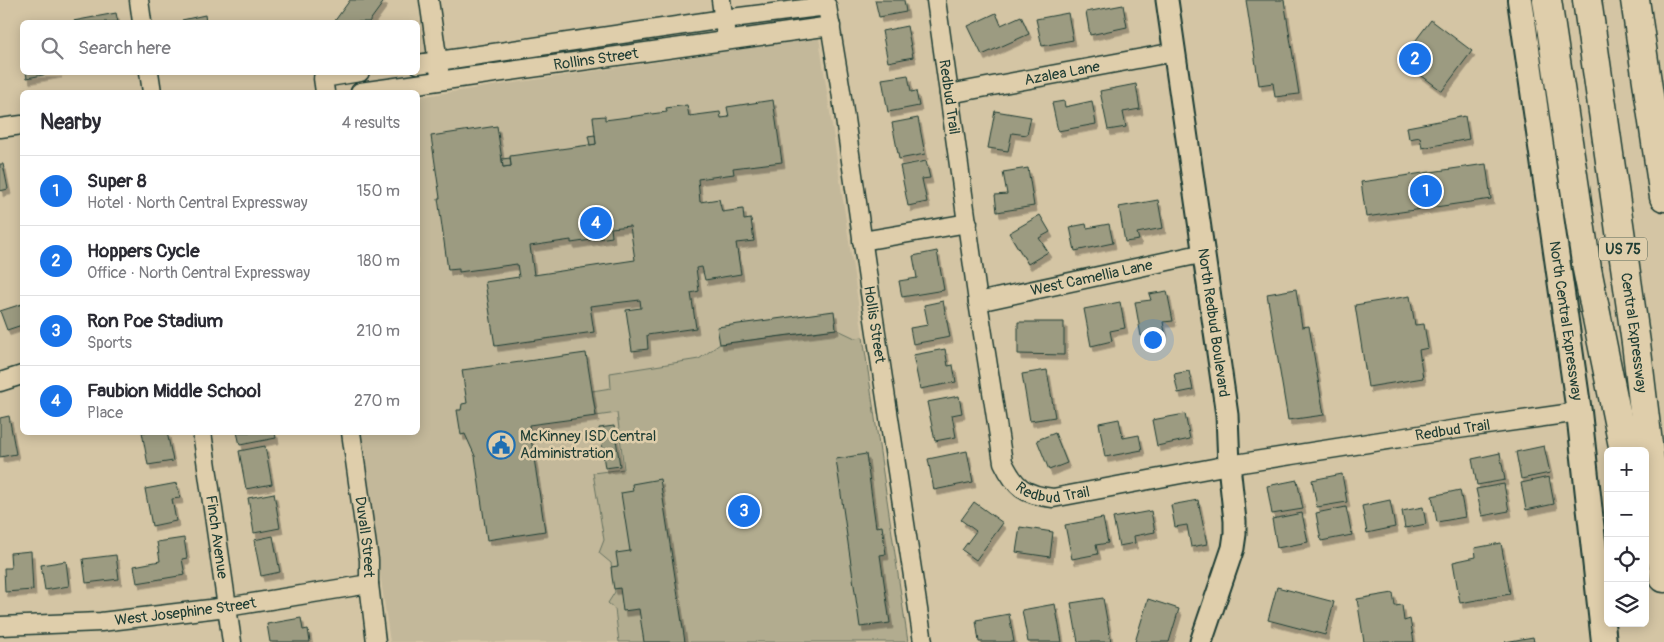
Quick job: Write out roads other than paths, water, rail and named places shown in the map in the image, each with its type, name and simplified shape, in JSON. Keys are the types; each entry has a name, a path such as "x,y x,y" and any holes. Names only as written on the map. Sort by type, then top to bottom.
{"highway":[{"path":"1547,0 1587,269 1623,447"},
{"name":"Central Expressway","path":"1587,0 1635,334 1650,492 1664,578"},
{"path":"1635,0 1664,197"}],"main road":[{"name":"North Central Expressway","path":"1520,0 1579,412 1604,642"}],"street":[{"path":"138,0 142,20"},
{"path":"429,0 441,81"},
{"path":"721,0 726,40"},
{"name":"Redbud Trail","path":"936,0 978,302 1003,462 1016,484 1026,492 1052,498 1228,465 1579,412"},
{"name":"North Redbud Boulevard","path":"1167,0 1227,415 1228,465 1235,521 1233,548 1201,642"},
{"name":"Rollins Street","path":"420,64 724,19 827,6"},
{"name":"Hollis Street","path":"827,6 923,642"},
{"name":"Rollins Street","path":"375,90 831,26"},
{"name":"Azalea Lane","path":"949,94 1175,52"},
{"path":"149,75 152,90"},
{"path":"325,90 323,78 342,75"},
{"path":"0,128 20,125"},
{"path":"862,241 968,223"},
{"name":"West Camellia Lane","path":"978,302 1205,253"},
{"path":"0,382 20,376"},
{"name":"Finch Avenue","path":"202,435 232,642"},
{"name":"Duvall Street","path":"351,435 369,560 369,584 376,642"},
{"name":"West Josephine Street","path":"0,626 101,622 227,607 369,584"}],"place":[{"name":"Hoppers Cycle","path":"1415,59"},
{"name":"Super 8","path":"1426,191"},
{"name":"Faubion Middle School","path":"596,223"},
{"name":"McKinney ISD Central Administration","path":"501,445"},
{"name":"Ron Poe Stadium","path":"744,511"}]}
